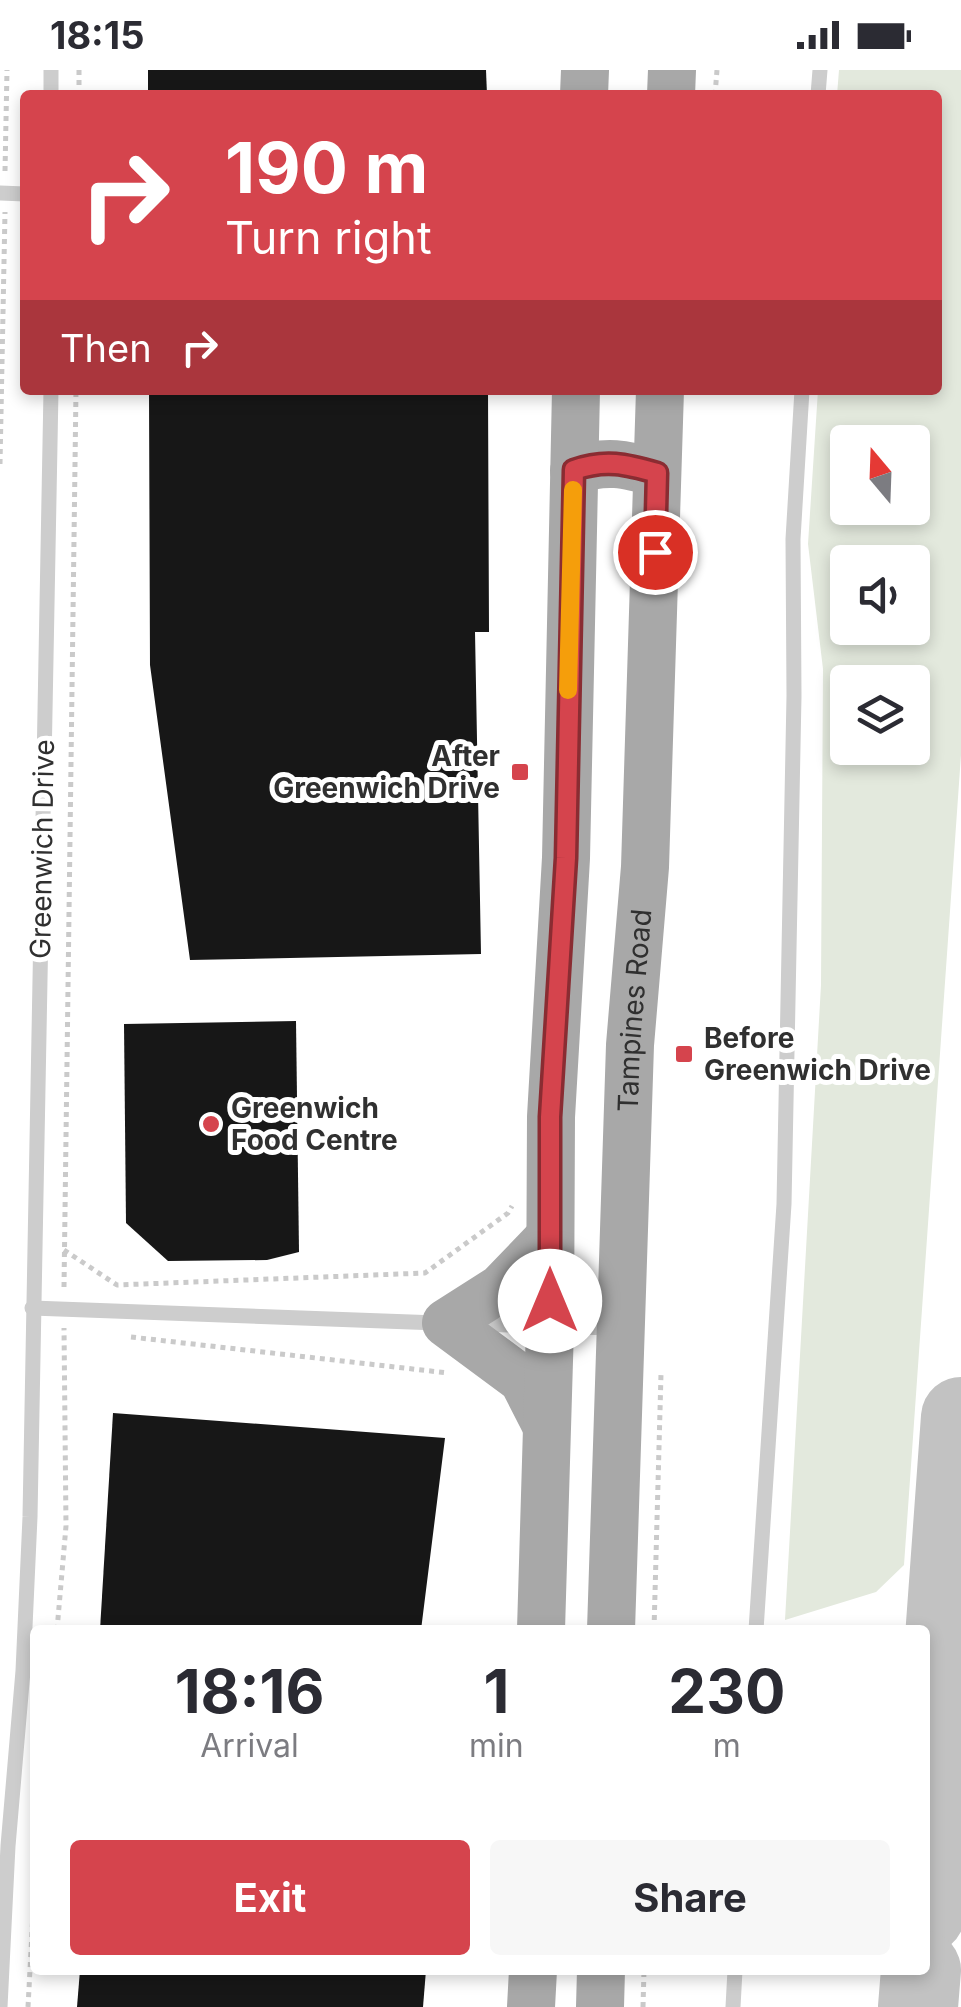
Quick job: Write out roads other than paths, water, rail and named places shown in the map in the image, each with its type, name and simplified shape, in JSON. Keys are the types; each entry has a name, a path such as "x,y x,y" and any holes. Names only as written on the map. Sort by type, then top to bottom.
{"main road":[{"path":"542,1625 550,1327 550,1117 566,858 576,395"},
{"name":"Tampines Road","path":"612,1625 630,1045 645,867 660,395"},
{"path":"574,470 594,463 615,462 657,473"},
{"path":"546,1424 523,1380 446,1324 502,1288 550,1238"},
{"path":"531,2007 533,1975"},
{"path":"600,2007 601,1975"}],"lane":[{"name":"Greenwich Drive","path":"0,2007 8,1846 24,1670 30,1517 52,395"},
{"path":"756,1625 784,1204 794,696 793,539 802,395"},
{"path":"32,1308 622,1328"},
{"path":"733,2007 735,1975"}],"place":[{"name":"After Greenwich Drive","path":"520,772"},
{"name":"Before Greenwich Drive","path":"684,1054"},
{"name":"Greenwich Food Centre","path":"211,1124"}]}
